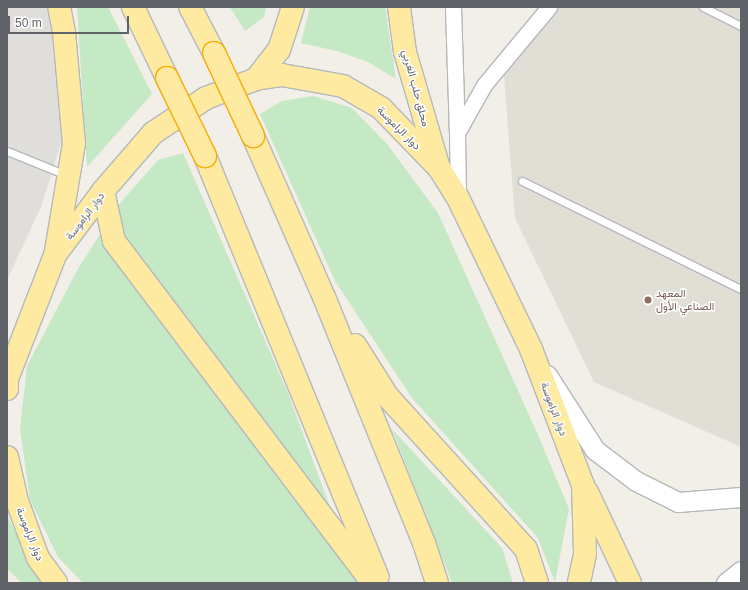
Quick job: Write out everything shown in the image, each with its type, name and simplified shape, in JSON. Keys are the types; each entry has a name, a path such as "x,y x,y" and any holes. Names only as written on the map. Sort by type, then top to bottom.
{"highway":[{"path":"55,255 74,144 64,32 59,7"},
{"path":"134,7 205,156 324,447 371,557 380,583"},
{"path":"190,7 214,53 253,136 324,297 424,543 437,583"},
{"path":"256,80 279,50 293,7"},
{"name":"محلق حلب الغربي","path":"399,7 405,52 439,168"},
{"name":"دوار الراموسة","path":"7,389 7,379 55,255 103,191 153,133 206,98 256,80 282,75 343,86 381,108 439,168 458,198 531,349 583,485 585,554 579,583"},
{"path":"103,191 114,241 373,583"},
{"path":"324,297 388,397 526,549 537,583"},
{"name":"دوار الراموسة","path":"7,457 17,501 38,558 56,583"},
{"path":"583,485 630,583"}],"street":[{"path":"453,7 458,198"},
{"path":"457,134 484,85 549,7"},
{"path":"531,349 595,450 636,481 678,502 741,497"}],"lane":[{"path":"702,7 741,26"},
{"path":"7,151 68,176"},
{"path":"522,180 741,289"}],"shaded area":[{"path":"7,7 52,7 63,137 41,207 7,280"},
{"name":"المعهد الصناعي الأول","path":"554,7 741,7 741,447 594,382 515,218 503,63"}],"green space":[{"path":"77,7 108,7 152,94 87,167"},
{"path":"230,7 266,7 264,17 245,31"},
{"path":"310,7 385,7 396,79 368,62 337,51 301,43"},
{"path":"313,96 352,108 387,144 438,213 538,435 569,509 555,582 538,538 412,398 335,281 260,114 282,101"},
{"path":"183,153 288,393 358,583 83,583 58,557 30,500 20,429 27,366 79,267 121,202 158,160"},
{"path":"392,429 502,548 513,583 452,583"},
{"path":"7,515 42,583 22,583 7,569"}],"place":[{"name":"المعهد الصناعي الأول","path":"648,300"}]}
